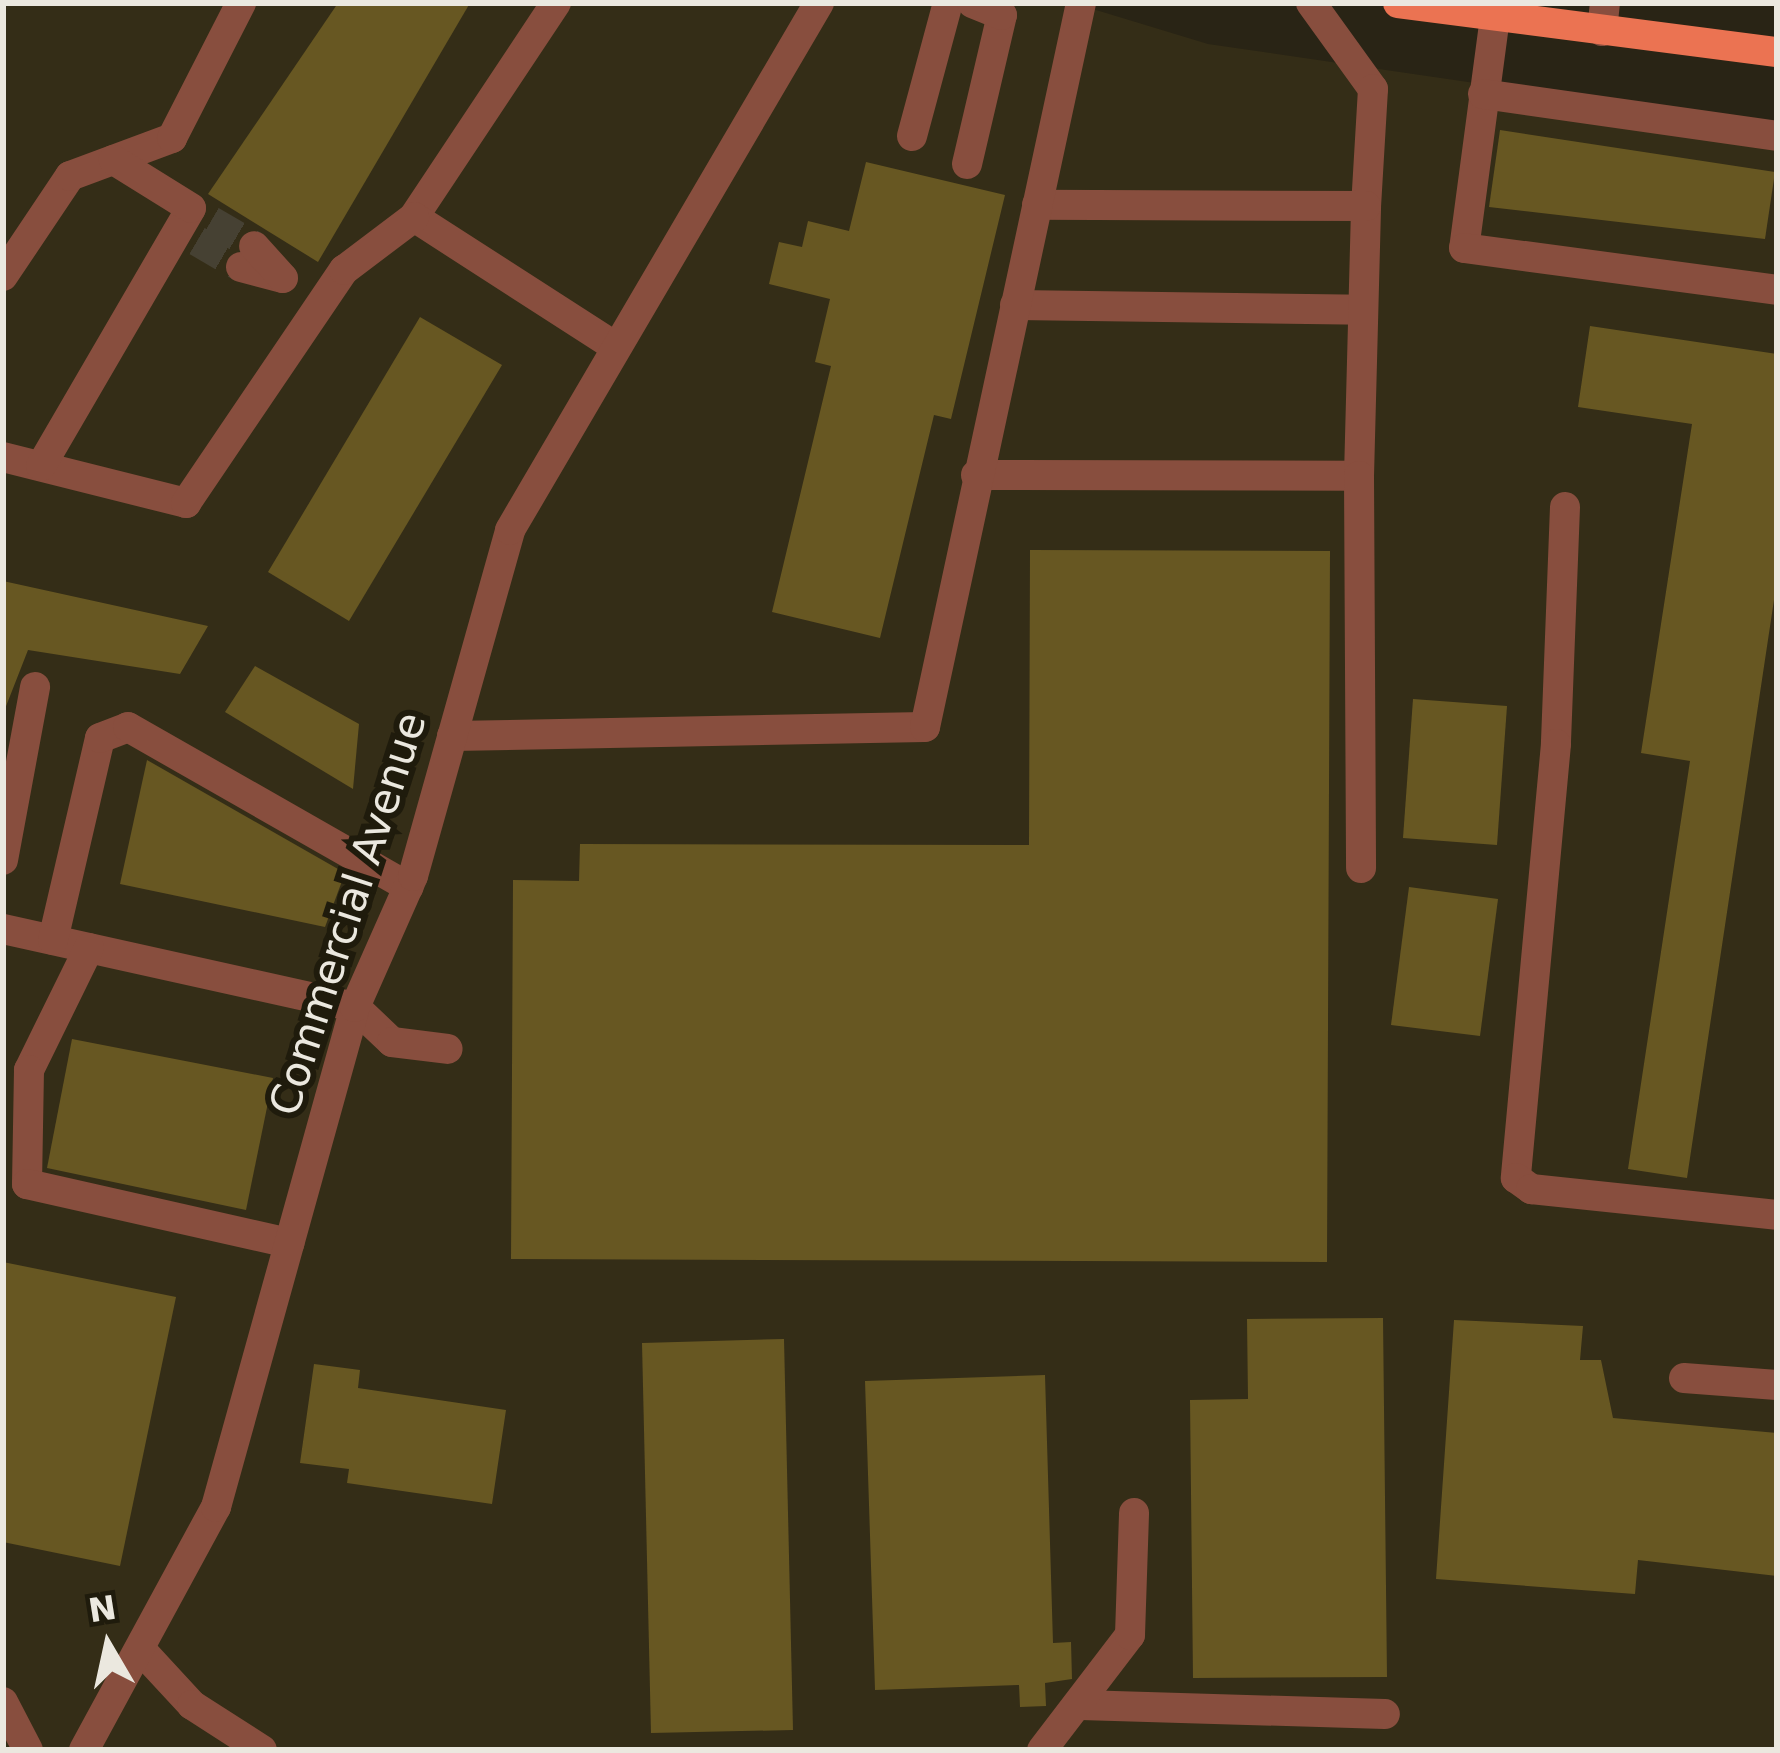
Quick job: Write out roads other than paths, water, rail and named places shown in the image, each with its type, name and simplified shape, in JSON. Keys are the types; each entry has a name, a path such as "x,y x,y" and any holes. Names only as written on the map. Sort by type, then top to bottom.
{"main road":[{"path":"1398,3 1496,16 1530,12 1603,17 1777,52"}],"street":[{"path":"3,276 70,176 172,138 241,3"},
{"path":"3,457 186,503 344,270 414,217 556,3"},
{"name":"Commercial Avenue","path":"84,1750 143,1652 216,1507 355,1007 409,887 510,530 819,3"},
{"path":"912,136 948,3"},
{"path":"967,164 1002,16 972,3"},
{"path":"452,736 925,727 1081,3"},
{"path":"1311,3 1373,89 1359,476 1361,868"},
{"path":"1496,16 1464,248 1777,290"},
{"path":"1483,94 1777,136"},
{"path":"41,466 194,225 114,160"},
{"path":"1037,206 1366,206"},
{"path":"414,217 614,346"},
{"path":"247,256 321,303"},
{"path":"1015,305 1364,310"},
{"path":"976,475 1359,476"},
{"path":"1565,507 1556,744 1516,1178 1532,1189 1777,1215"},
{"path":"3,860 35,686"},
{"path":"52,940 100,738 146,732 409,887"},
{"path":"3,929 355,1007 392,1042 448,1048"},
{"path":"89,948 29,1070 27,1184 289,1243"},
{"path":"1684,1378 1777,1385"},
{"path":"1042,1750 1081,1706 1130,1635 1134,1513"},
{"path":"143,1652 213,1720 262,1750"},
{"path":"3,1702 28,1750"},
{"path":"1081,1706 1385,1714"},
{"path":"200,1750 213,1720"}],"tunnel":[{"path":"211,221 254,246"},
{"path":"197,241 241,267"}]}
